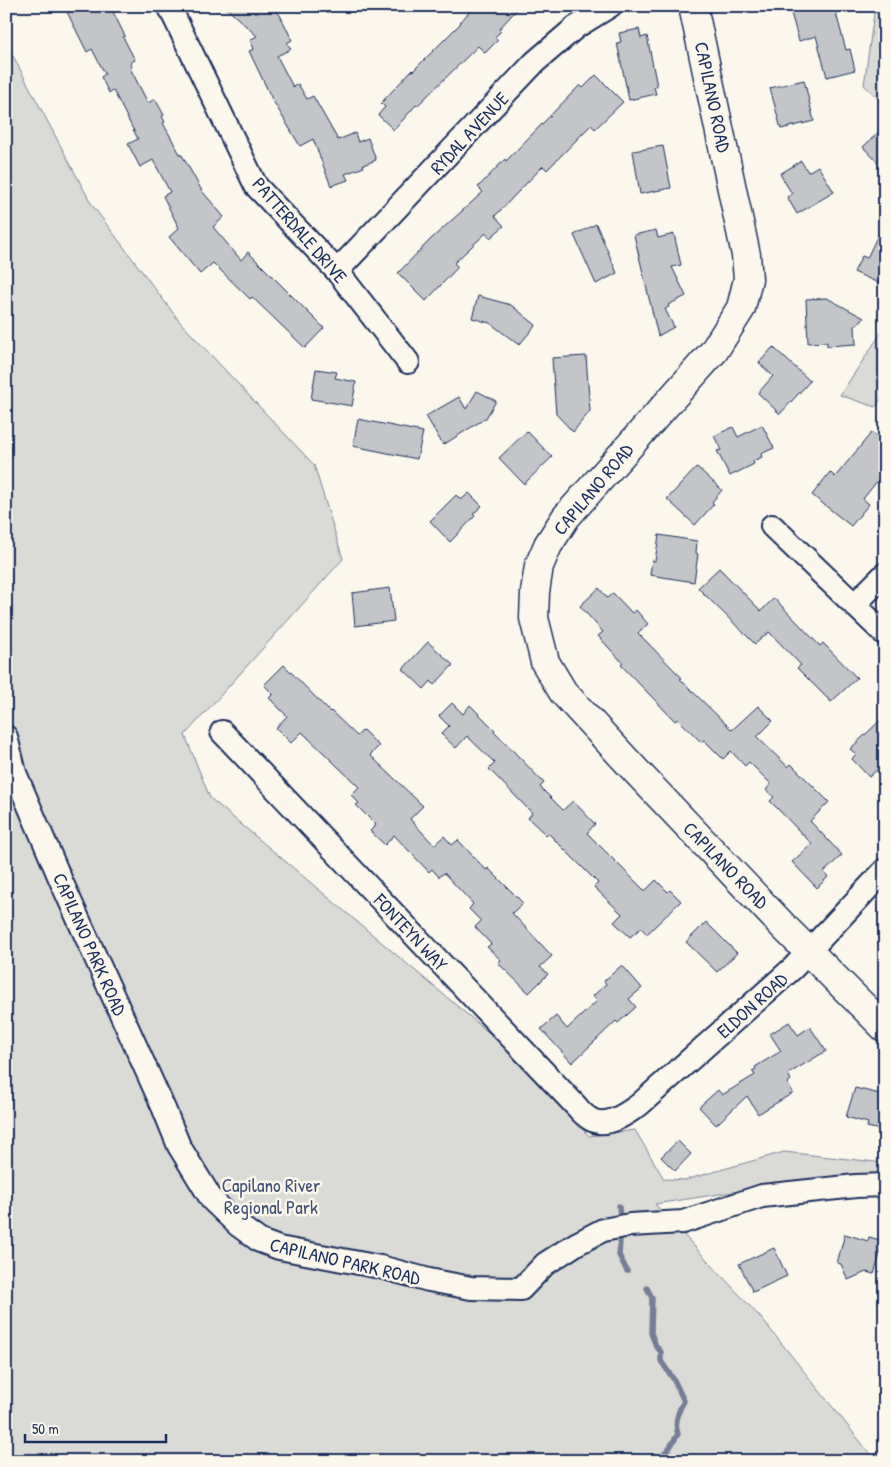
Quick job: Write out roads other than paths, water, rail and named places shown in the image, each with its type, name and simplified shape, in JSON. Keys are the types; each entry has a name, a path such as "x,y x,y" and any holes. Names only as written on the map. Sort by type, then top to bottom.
{"main road":[{"name":"CAPILANO ROAD","path":"693,6 746,255 748,279 741,308 714,351 561,524 548,545 539,566 534,618 545,662 563,692 808,951 885,1028"}],"street":[{"name":"PATTERDALE DRIVE","path":"169,6 256,186 337,271 408,362"},
{"name":"RYDAL AVENUE","path":"337,271 535,62 576,27 610,6"},
{"path":"772,526 885,634"},
{"path":"855,604 885,574"},
{"name":"FONTEYN WAY","path":"222,732 576,1107 590,1119 605,1122"},
{"name":"CAPILANO PARK ROAD","path":"6,737 15,774 179,1146 212,1200 248,1234 260,1241 279,1248 380,1267 429,1280 471,1288 521,1289 545,1264 576,1244 603,1230 630,1225 683,1222 762,1196 856,1186 885,1185"},
{"name":"ELDON ROAD","path":"605,1122 616,1119 639,1105 793,968 885,870"}],"waterway":[{"path":"619,1206 620,1219"},
{"path":"620,1239 619,1255 627,1271"},
{"path":"647,1288 652,1298 651,1333 656,1346 661,1352 661,1361 674,1380 684,1401 677,1417 676,1426 678,1434 658,1461"}],"park label":[{"name":"Capilano River Regional Park","path":"271,1196"}]}
